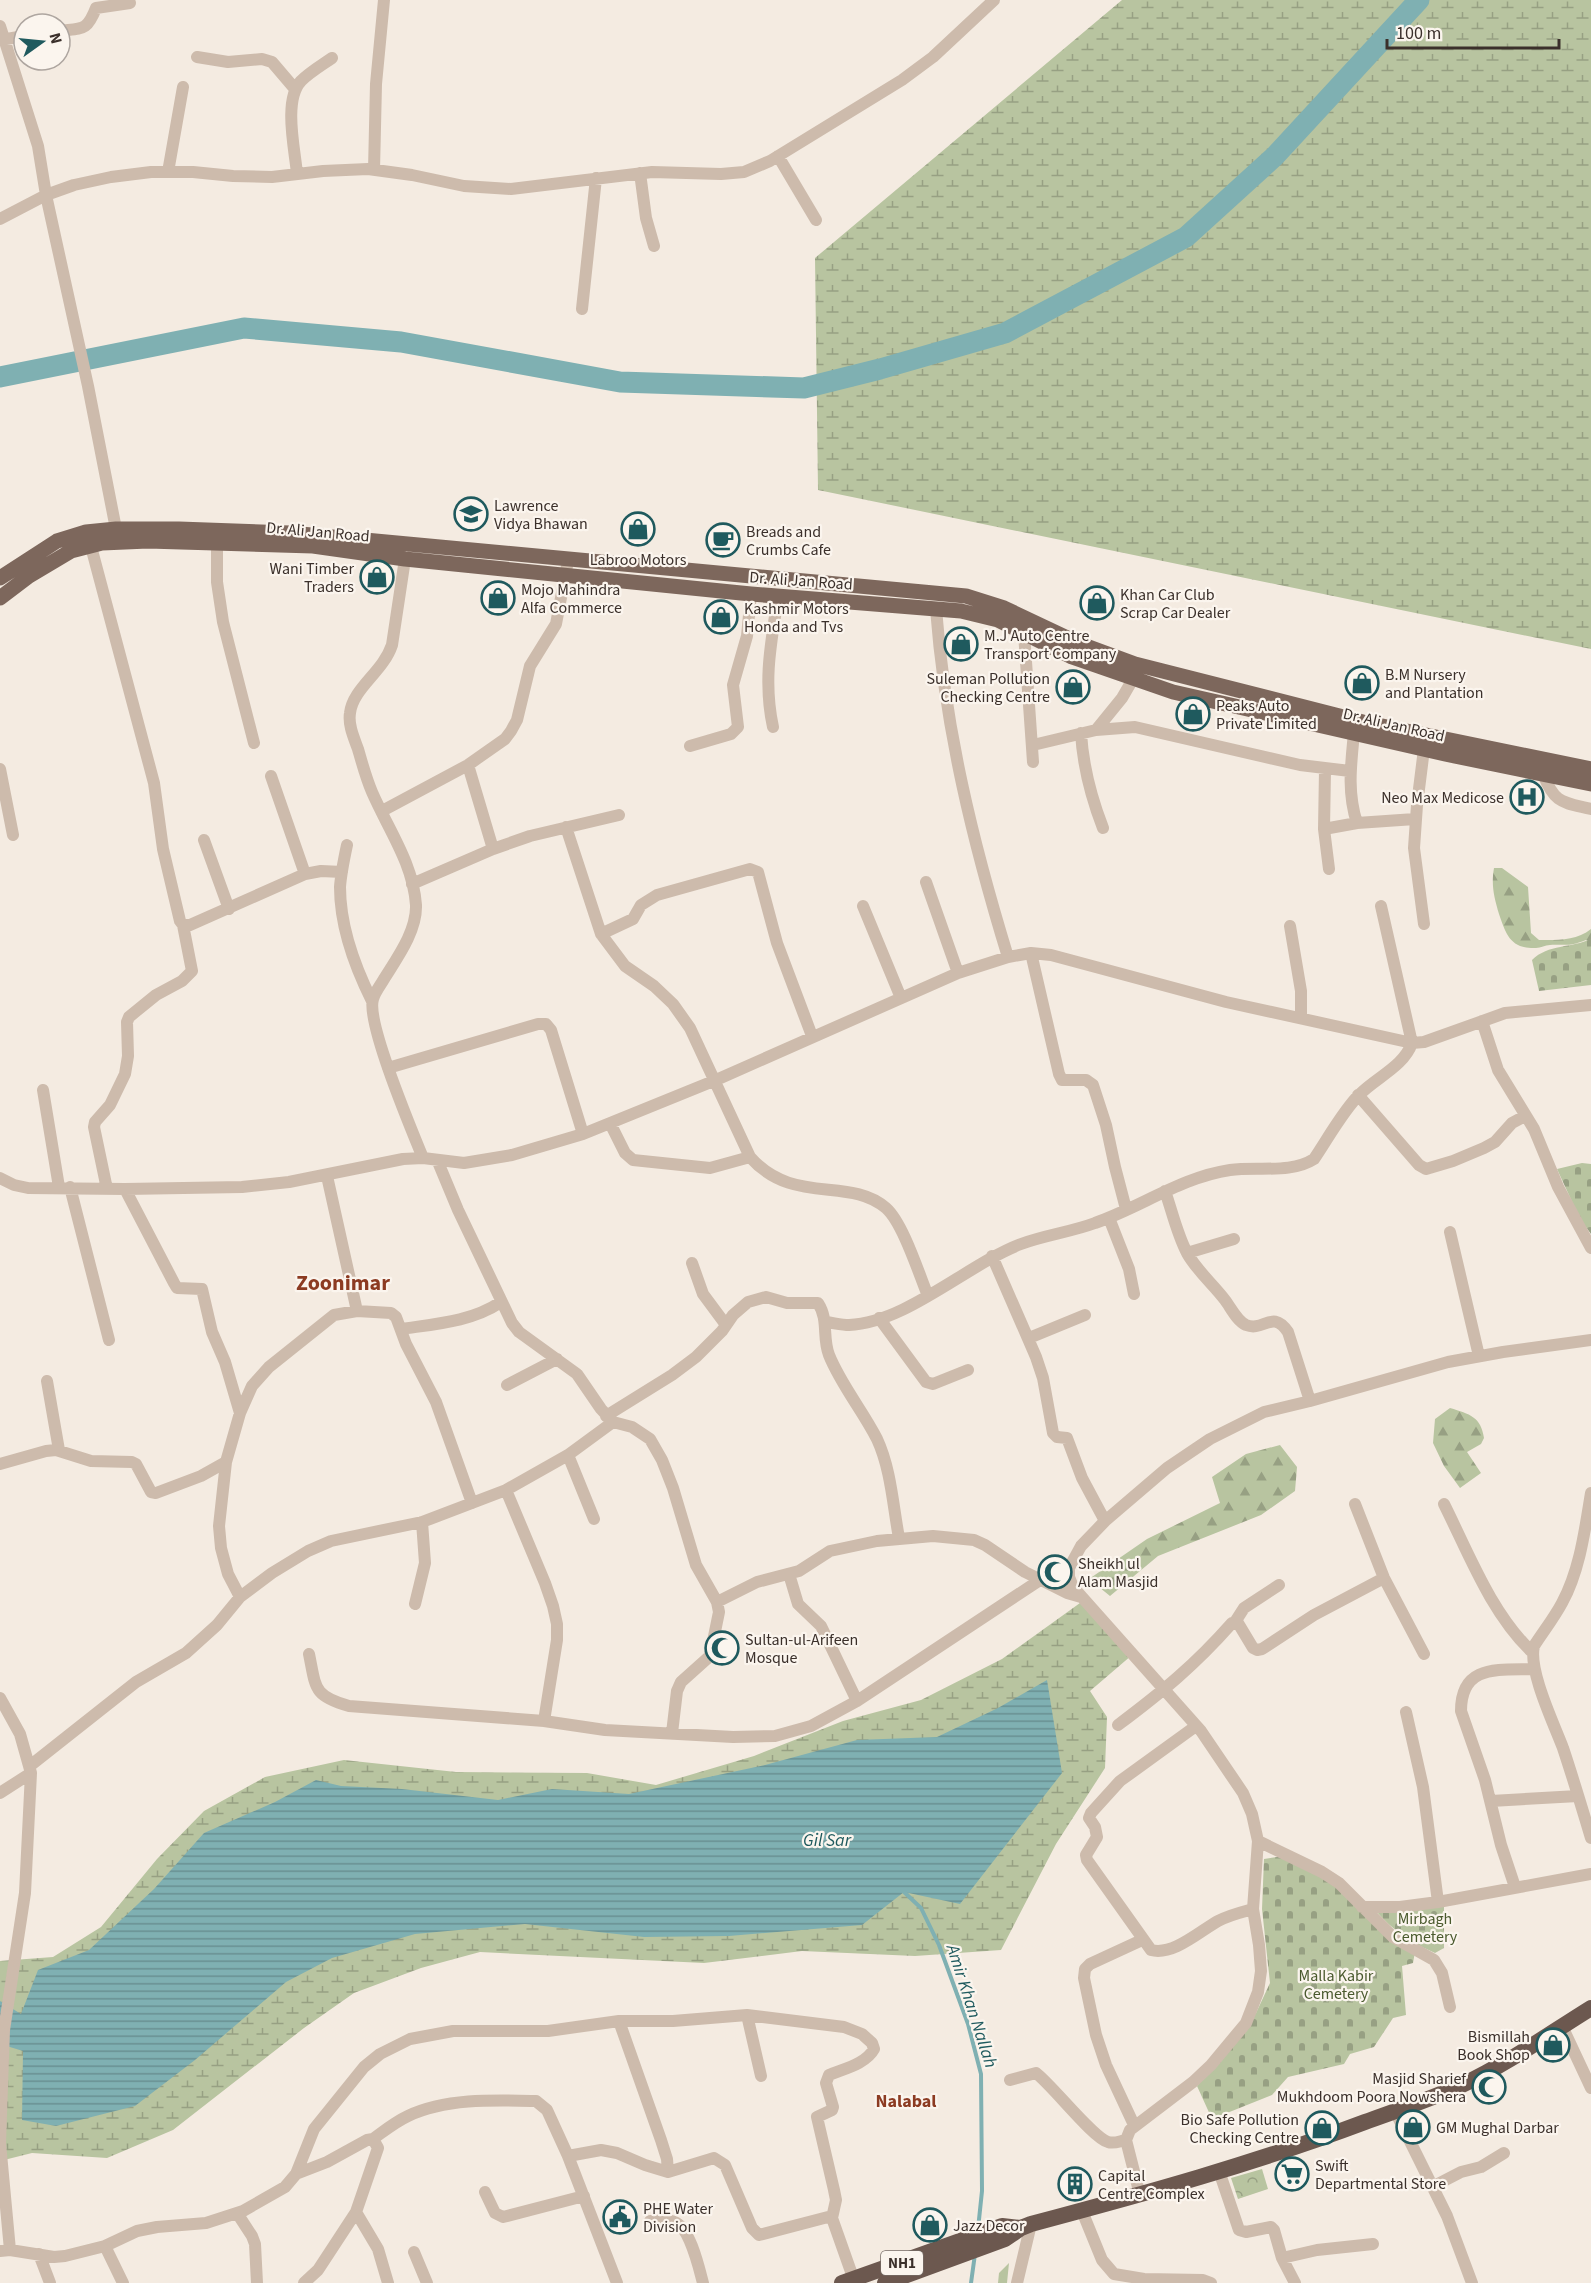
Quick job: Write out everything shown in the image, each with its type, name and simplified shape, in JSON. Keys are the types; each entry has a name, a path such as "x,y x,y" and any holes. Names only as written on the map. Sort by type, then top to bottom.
{"highway":[{"name":"NH1","path":"850,2282 963,2248 1026,2226 1219,2171 1334,2134 1464,2084 1591,2008"},
{"name":"NH1","path":"885,2283 963,2248"}],"main road":[{"name":"Dr. Ali Jan Road","path":"0,598 88,539 116,529 179,528 290,533 751,594 979,614 1072,657 1173,692 1591,784"},
{"name":"Dr. Ali Jan Road","path":"0,578 57,541 88,539 102,543 127,541 313,546 405,559 966,596 1004,608 1078,643 1135,664 1363,722 1591,769"}],"street":[{"path":"374,170 376,84 384,0"},
{"path":"0,219 46,195 74,185 111,177 168,172 272,177 350,169 374,170 489,189 511,189 640,173 744,172 778,156 902,80 933,57 994,0"},
{"path":"72,29 85,27 92,20 96,8 130,3"},
{"path":"0,26 2,39 38,146 46,195 88,386 116,529"},
{"path":"198,57 228,62 262,59 272,62 295,89"},
{"path":"297,174 291,116 295,89 301,81 332,58"},
{"path":"168,172 183,87"},
{"path":"778,156 816,220"},
{"path":"640,173 646,218 654,246"},
{"path":"582,309 596,178"},
{"path":"88,539 147,756 159,810 171,891 177,917 183,925 192,971 182,981 156,995 129,1017 127,1022 128,1056 125,1074 106,1111 95,1122 94,1127 107,1189"},
{"path":"217,543 220,611 254,743"},
{"path":"372,1001 413,926 416,906 412,884 400,848 372,793 364,770 351,726 350,714 359,692 389,655 405,559"},
{"path":"382,811 468,765 505,739 517,720 530,666 556,624 567,568"},
{"path":"690,746 731,734 738,727 733,685 747,636 751,594"},
{"path":"773,727 768,704 767,668 778,597"},
{"path":"936,609 945,695 955,754 1008,957"},
{"path":"1024,633 1033,762"},
{"path":"1096,730 1122,698 1133,679"},
{"path":"1033,745 1096,730 1145,729 1325,770 1350,771"},
{"path":"1354,733 1350,771 1352,809 1357,823"},
{"path":"1081,734 1082,757 1103,828"},
{"path":"1424,749 1415,819 1415,869 1424,924"},
{"path":"468,765 493,849"},
{"path":"0,769 13,835"},
{"path":"1325,770 1324,829 1329,870"},
{"path":"1543,774 1554,797 1564,803 1591,809"},
{"path":"271,776 305,874"},
{"path":"412,884 493,849 530,836 619,814"},
{"path":"1324,829 1357,823 1415,819"},
{"path":"566,827 601,934 625,966 654,986 673,1004 690,1028 750,1157 760,1168 783,1182 800,1187 857,1195 875,1201 887,1209 896,1221 928,1296"},
{"path":"204,840 229,909"},
{"path":"347,845 342,872 342,912 347,934 364,985 372,1001 374,1022 388,1068 423,1158"},
{"path":"601,934 633,919 641,905 657,896 755,869 758,872 777,942 812,1036"},
{"path":"183,925 190,925 229,909 305,874 321,871 342,872"},
{"path":"926,882 958,973"},
{"path":"863,906 901,998"},
{"path":"826,1322 849,1325 879,1317 928,1296 992,1256 1037,1239 1075,1230 1108,1218 1165,1191 1223,1171 1242,1168 1295,1167 1314,1159 1358,1095 1401,1060 1409,1051 1412,1043 1381,906"},
{"path":"1290,926 1301,991 1301,1018"},
{"path":"1031,953 1059,1074 1062,1080 1086,1080 1093,1085 1106,1125 1114,1167 1126,1209"},
{"path":"0,1179 28,1188 242,1187 327,1176 403,1159 481,1162 583,1134 716,1080 958,973 1008,957 1031,953 1051,955 1174,989 1412,1043 1424,1042 1505,1013 1591,1005"},
{"path":"1482,1021 1498,1070 1534,1130 1566,1204 1591,1248"},
{"path":"388,1068 538,1024 546,1024 551,1030 583,1134"},
{"path":"43,1090 64,1187 110,1340"},
{"path":"1358,1095 1419,1165 1426,1168 1453,1161 1496,1142 1512,1123 1525,1116"},
{"path":"610,1123 625,1153 633,1160 710,1168 750,1157"},
{"path":"438,1161 501,1302 519,1332 577,1374 610,1419 632,1427 650,1439 662,1460 673,1488 696,1565 717,1602 719,1612 710,1656 681,1682 677,1691 672,1733"},
{"path":"327,1176 357,1311"},
{"path":"125,1189 177,1288 202,1289 212,1332 225,1362 240,1413"},
{"path":"1165,1191 1187,1253 1239,1320 1251,1326 1276,1321 1281,1323 1288,1332 1310,1401"},
{"path":"1108,1218 1127,1262 1134,1294"},
{"path":"1450,1232 1479,1356"},
{"path":"1187,1253 1234,1239"},
{"path":"992,1256 1029,1338 1043,1378 1053,1433 1057,1437 1067,1438 1082,1478 1106,1521"},
{"path":"692,1263 703,1294 726,1325"},
{"path":"0,1793 136,1682 186,1653 217,1625 240,1596 272,1573 308,1551 331,1541 422,1522 506,1490 568,1455 610,1419 710,1345 748,1302 766,1297 787,1303 818,1303 826,1322 825,1340 833,1365 878,1441 888,1475 899,1538"},
{"path":"401,1329 461,1319 490,1309 501,1302"},
{"path":"240,1596 228,1574 221,1548 220,1505 226,1462 240,1413 252,1386 269,1367 334,1315 357,1311 391,1313 396,1317 406,1344 436,1402 472,1503"},
{"path":"1029,1338 1085,1315"},
{"path":"879,1317 926,1382 933,1384 968,1370"},
{"path":"1140,2194 1126,2140 1134,2125 1193,2082 1225,2049 1246,2023 1258,1992 1261,1971 1253,1909 1258,1841 1252,1814 1243,1793 1196,1726 1073,1587 1069,1568 1081,1546 1167,1468 1210,1439 1263,1412 1310,1401 1397,1375 1479,1356 1591,1340"},
{"path":"507,1385 557,1359"},
{"path":"47,1381 59,1450"},
{"path":"0,1464 46,1451 59,1450 91,1461 132,1462 136,1464 151,1492 156,1493 201,1476 226,1462"},
{"path":"568,1455 594,1519"},
{"path":"506,1490 545,1583 557,1624 557,1640 544,1721"},
{"path":"1591,1493 1570,1586 1532,1652 1534,1669 1591,1838"},
{"path":"1355,1504 1384,1578 1424,1654"},
{"path":"1444,1504 1493,1601 1519,1640 1532,1652"},
{"path":"416,1604 425,1563 422,1522"},
{"path":"717,1602 757,1582 806,1567 830,1551 899,1538 933,1536 974,1540 997,1551 1040,1580 1081,1597"},
{"path":"789,1574 798,1605 820,1626 857,1701"},
{"path":"1235,1622 1253,1648 1262,1649 1314,1615 1384,1578"},
{"path":"309,1654 318,1691 324,1698 342,1704 544,1721 606,1730 733,1737 775,1736 811,1726 857,1701 1040,1580"},
{"path":"1118,1725 1166,1690 1235,1622 1244,1608 1279,1585"},
{"path":"1515,1887 1501,1845 1491,1801 1461,1711 1461,1700 1467,1684 1485,1671 1534,1669"},
{"path":"0,1698 20,1734 31,1769 25,1893 4,2030 0,2143 5,2250 65,2256 105,2246 137,2231 206,2223 237,2213 270,2197 285,2187 296,2174 308,2142 322,2117 364,2067 394,2046 410,2039 453,2031 548,2031 619,2020 673,2021 747,2015 844,2026 862,2034 872,2043 874,2049 871,2055 863,2061 829,2075 826,2083 833,2107 832,2110 817,2116 836,2200 832,2218 850,2282"},
{"path":"1406,1712 1423,1787 1438,1902"},
{"path":"1196,1726 1107,1793 1089,1818 1095,1827 1097,1837 1086,1855 1087,1860 1150,1950 1164,1950 1189,1940 1218,1921 1253,1909"},
{"path":"1491,1801 1578,1796"},
{"path":"1258,1841 1322,1872 1339,1883 1393,1937 1434,1960 1442,1973 1450,2007"},
{"path":"1362,1907 1400,1907 1438,1902 1591,1874"},
{"path":"1134,2125 1096,2035 1084,1978 1085,1969 1090,1964 1142,1940"},
{"path":"747,2015 761,2076"},
{"path":"619,2020 661,2140 667,2159 668,2172"},
{"path":"1562,2026 1591,2088"},
{"path":"1010,2080 1029,2073 1036,2073 1100,2138 1116,2143 1126,2140"},
{"path":"296,2174 327,2162 373,2139 407,2116 426,2109 492,2100 536,2102 547,2110 568,2156 617,2283"},
{"path":"1395,2111 1447,2216 1472,2283"},
{"path":"304,2283 318,2270 356,2212 378,2148 373,2139"},
{"path":"568,2156 600,2150 617,2153 668,2172 714,2158 725,2165 752,2228 759,2235 828,2217 832,2218"},
{"path":"1432,2187 1466,2170 1481,2167 1504,2153"},
{"path":"1219,2171 1239,2230 1246,2232 1270,2227 1274,2230 1282,2258 1295,2283"},
{"path":"484,2192 495,2213 504,2217 584,2196"},
{"path":"1082,2211 1102,2260 1114,2274 1144,2279 1203,2280 1211,2283"},
{"path":"356,2212 378,2249 388,2283"},
{"path":"237,2213 255,2244 257,2283"},
{"path":"650,2221 669,2220 678,2223 686,2232 703,2283"},
{"path":"1017,2283 1026,2226"},
{"path":"1282,2258 1317,2250 1373,2244"},
{"path":"105,2246 123,2283"},
{"path":"414,2252 427,2283"},
{"path":"39,2254 50,2283"},
{"path":"318,2270 323,2283"}],"green space":[{"path":"1122,0 1591,0 1591,649 818,490 815,258"},
{"path":"1494,868 1502,868 1528,887 1531,933 1539,940 1573,938 1591,929 1591,944 1586,940 1571,944 1527,948 1515,943 1507,934 1497,908 1493,886"},
{"path":"1591,939 1591,985 1539,991 1532,960 1545,951"},
{"path":"1582,1163 1591,1164 1591,1234 1580,1219 1557,1169"},
{"path":"1450,1408 1473,1417 1480,1425 1484,1438 1481,1444 1467,1452 1481,1473 1460,1488 1444,1466 1433,1443 1435,1419"},
{"path":"1280,1445 1297,1467 1295,1491 1261,1515 1158,1556 1110,1596 1089,1579 1147,1539 1220,1503 1212,1477 1246,1454"},
{"name":"Gil Sar","path":"1080,1603 1132,1655 1090,1691 1107,1717 1105,1768 1056,1844 1001,1950 915,1956 802,1951 704,1963 480,1952 421,1968 354,1993 304,2028 173,2130 107,2158 32,2153 0,2161 0,1961 53,1957 101,1927 157,1859 204,1811 265,1777 344,1760 456,1772 587,1773 656,1785 754,1756 843,1721 921,1700 1002,1659"},
{"name":"Malla Kabir Cemetery","path":"1284,1856 1327,1878 1415,1952 1413,1963 1402,1966 1406,2015 1393,2018 1374,2047 1350,2054 1344,2064 1288,2077 1272,2095 1212,2119 1197,2086 1256,2013 1270,1983 1262,1909 1264,1859"},
{"name":"Mirbagh Cemetery","path":"1444,1905 1444,1948 1435,1953 1403,1935 1376,1911"},
{"path":"1262,2169 1268,2189 1238,2199 1231,2178"},
{"path":"1009,2263 1007,2283 998,2283 999,2273"}],"water":[{"name":"Gil Sar","path":"1047,1680 1062,1773 960,1904 904,1892 862,1925 729,1936 644,1937 525,1924 415,1934 332,1958 286,1982 195,2060 135,2106 56,2126 22,2120 23,2051 0,2044 0,2001 21,2014 38,1970 89,1950 154,1889 204,1833 275,1802 316,1780 341,1786 402,1789 498,1800 552,1789 629,1794 765,1765 857,1740 937,1737 998,1708"}],"waterway":[{"path":"0,377 244,328 401,342 620,382 804,388 880,369 1005,333 1186,237 1275,156 1419,0"},
{"name":"Amir Khan Nallah","path":"904,1892 921,1908 939,1945 968,2024 981,2074 982,2191 978,2229"},
{"name":"Amir Khan Nallah","path":"971,2283 975,2254"}],"place":[{"name":"Lawrence Vidya Bhawan","path":"471,514"},
{"name":"Labroo Motors","path":"638,529"},
{"name":"Breads and Crumbs Cafe","path":"723,540"},
{"name":"Wani Timber Traders","path":"377,577"},
{"name":"Mojo Mahindra Alfa Commerce","path":"498,598"},
{"name":"Khan Car Club Scrap Car Dealer","path":"1097,603"},
{"name":"Kashmir Motors Honda and Tvs","path":"721,617"},
{"name":"M.J Auto Centre Transport Company","path":"961,644"},
{"name":"B.M Nursery and Plantation","path":"1362,683"},
{"name":"Suleman Pollution Checking Centre","path":"1073,687"},
{"name":"Peaks Auto Private Limited","path":"1193,714"},
{"name":"Neo Max Medicose","path":"1527,797"},
{"name":"Sheikh ul Alam Masjid","path":"1055,1572"},
{"name":"Sultan-ul-Arifeen Mosque","path":"722,1648"},
{"name":"Bismillah Book Shop","path":"1553,2045"},
{"name":"Masjid Sharief Mukhdoom Poora Nowshera","path":"1489,2087"},
{"name":"GM Mughal Darbar","path":"1413,2127"},
{"name":"Bio Safe Pollution Checking Centre","path":"1322,2128"},
{"name":"Swift Departmental Store","path":"1292,2174"},
{"name":"Capital Centre Complex","path":"1075,2184"},
{"name":"PHE Water Division","path":"620,2217"},
{"name":"Jazz Decor","path":"930,2225"}],"district":[{"name":"Zoonimar","path":"343,1282"},
{"name":"Nalabal","path":"906,2101"}]}
